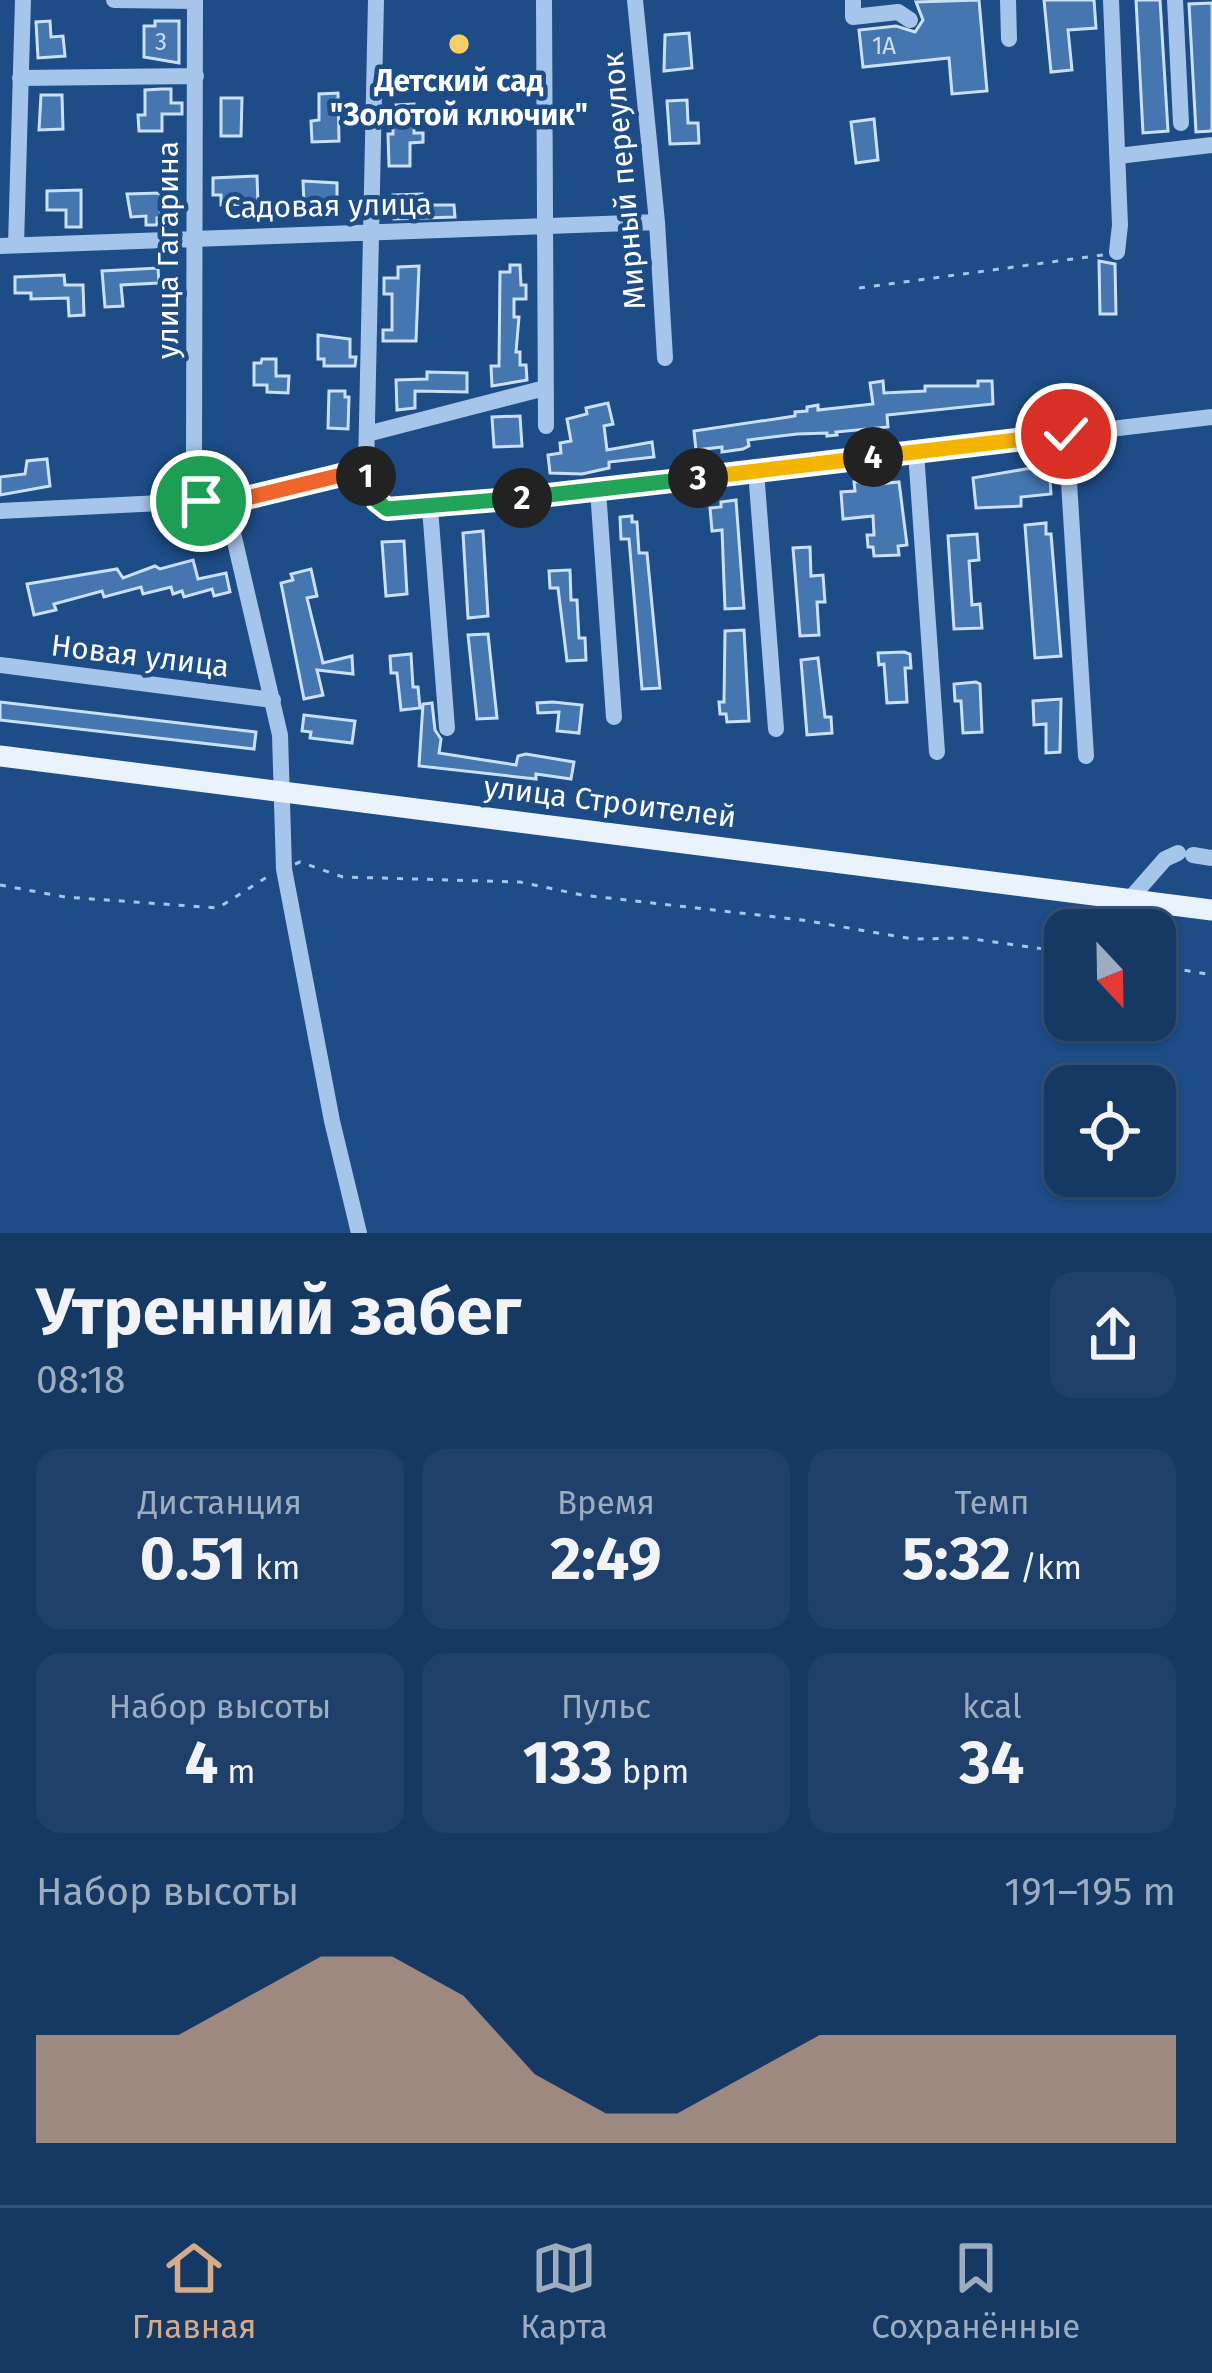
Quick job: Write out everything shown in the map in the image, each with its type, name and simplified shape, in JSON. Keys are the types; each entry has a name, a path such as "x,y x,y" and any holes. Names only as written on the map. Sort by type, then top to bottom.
{"main road":[{"name":"улица Строителей","path":"0,756 1212,910"}],"street":[{"path":"8,246 22,0"},
{"path":"114,0 195,1"},
{"path":"376,0 366,469 370,490 387,509 554,495 1212,417"},
{"path":"544,0 546,426"},
{"name":"Мирный переулок","path":"635,0 665,358"},
{"path":"853,0 853,16 898,12 910,20"},
{"path":"1008,0 1009,39"},
{"path":"1111,0 1117,252"},
{"path":"1175,0 1181,123"},
{"name":"улица Гагарина","path":"195,1 194,461 201,501"},
{"path":"20,78 196,76"},
{"path":"1118,156 1212,145"},
{"name":"Садовая улица","path":"8,246 657,222"},
{"path":"367,434 545,388"},
{"path":"1066,434 1086,757"},
{"path":"916,452 937,752"},
{"path":"0,511 226,503 366,469"},
{"path":"756,471 776,729"},
{"path":"598,490 614,717"},
{"name":"Новая улица","path":"226,503 280,735 284,869 332,1120 359,1233"},
{"path":"430,508 447,728"},
{"name":"Новая улица","path":"0,665 273,700"},
{"path":"1129,900 1166,859 1194,855"}],"path":[{"path":"859,288 1117,252"},
{"path":"0,885 65,897 218,908 300,862 343,877 520,882 663,907 802,920 913,939 966,938 1044,949"},
{"path":"1176,969 1212,975"}],"building":[{"path":"979,0 987,91 952,94 949,58 863,67 859,30 896,26 915,32 923,20 916,2"},
{"path":"1044,0 1094,0 1096,28 1068,30 1072,70 1051,72"},
{"path":"1136,0 1160,0 1168,131 1143,133"},
{"path":"1212,3 1212,131 1196,132 1189,4"},
{"path":"50,21 51,37 63,36 65,56 38,58 36,22"},
{"path":"155,21 179,21 179,63 144,57 144,26 155,26"},
{"path":"689,33 692,68 664,71 665,35"},
{"path":"171,89 171,103 182,103 182,114 162,114 162,131 139,131 138,115 145,115 145,90"},
{"path":"338,93 339,141 312,142 311,121 319,120 319,94"},
{"path":"41,95 62,95 63,129 39,130"},
{"path":"221,98 242,98 241,136 221,136"},
{"path":"687,100 688,123 698,123 699,143 670,144 667,101"},
{"path":"414,104 414,133 423,133 423,142 410,143 410,166 389,166 388,134 393,134 396,105"},
{"path":"874,119 878,160 856,163 851,122"},
{"path":"257,176 258,204 221,205 221,195 213,195 213,178"},
{"path":"303,181 337,183 337,204 304,204"},
{"path":"81,190 81,227 66,227 66,210 47,210 47,191"},
{"path":"160,193 157,225 146,225 146,216 131,217 127,194"},
{"path":"422,194 422,205 454,205 455,217 394,219 393,195"},
{"path":"1099,261 1115,264 1116,314 1100,314"},
{"path":"510,265 520,265 521,285 526,285 526,299 514,299 514,317 519,317 516,352 520,352 520,365 526,365 527,380 492,386 491,366 499,366 500,272 510,272"},
{"path":"419,266 416,341 383,341 383,330 392,330 392,294 384,294 384,278 398,278 398,267"},
{"path":"158,268 159,283 121,285 123,306 105,307 102,271"},
{"path":"64,275 65,285 83,285 84,315 69,316 68,298 31,299 31,293 15,293 15,277"},
{"path":"318,335 350,339 355,366 324,366 324,359 318,359"},
{"path":"276,359 276,376 289,376 288,393 267,392 267,385 254,385 254,363"},
{"path":"427,372 467,373 467,392 415,391 415,408 397,410 396,380 427,379"},
{"path":"883,381 884,393 992,381 993,404 887,415 888,427 837,435 797,434 748,440 749,446 743,449 696,450 694,431 795,416 795,412 818,405 818,410 873,404 870,383"},
{"path":"329,391 345,391 349,397 348,429 328,428"},
{"path":"608,403 613,424 604,426 607,450 652,442 654,457 609,462 609,468 582,474 550,473 548,455 561,453 560,443 571,441 567,419"},
{"path":"520,416 522,446 494,447 492,417"},
{"path":"47,459 50,486 0,495 0,477 25,474 27,461"},
{"path":"1049,465 1051,494 1021,497 1021,506 976,508 973,478"},
{"path":"868,481 868,485 899,482 907,545 898,546 899,555 874,556 873,547 868,547 867,535 874,535 873,516 843,519 841,492 855,491 854,482"},
{"path":"736,500 744,608 725,609 722,530 712,531 710,508"},
{"path":"632,516 632,522 637,522 639,553 647,553 660,688 642,689 629,539 621,539 620,517"},
{"path":"1046,523 1046,534 1051,534 1061,656 1035,658 1025,525"},
{"path":"483,531 488,616 468,618 463,533"},
{"path":"977,534 979,560 969,561 972,605 980,604 982,628 954,629 948,536"},
{"path":"404,541 407,594 386,596 382,542"},
{"path":"810,547 811,576 823,575 825,602 817,602 819,635 800,636 793,548"},
{"path":"193,560 198,579 226,573 230,592 214,596 212,589 184,597 182,591 173,594 171,587 143,594 141,587 104,597 102,591 54,604 56,610 34,615 27,584 117,569 123,578 155,566 160,569"},
{"path":"311,569 317,596 307,598 323,663 352,656 353,674 317,670 323,695 304,699 281,583 293,580 291,574"},
{"path":"570,570 571,600 577,600 579,638 585,638 586,660 567,661 558,588 550,588 549,571"},
{"path":"744,630 749,721 727,722 719,702 724,702 725,631"},
{"path":"488,634 497,718 477,719 468,635"},
{"path":"878,653 910,654 911,668 905,668 907,702 887,703 884,664 879,665"},
{"path":"411,654 420,708 401,710 390,656"},
{"path":"818,658 825,717 831,717 832,733 807,735 801,660"},
{"path":"954,684 980,684 982,732 963,733 961,701 955,701"},
{"path":"1061,699 1060,752 1046,753 1046,724 1034,725 1033,701"},
{"path":"0,702 256,732 254,749 0,720"},
{"path":"432,703 435,730 441,739 439,753 516,765 518,756 526,754 574,762 571,779 419,766 423,704"},
{"path":"537,703 582,705 579,733 557,731 559,712 538,713"},
{"path":"304,715 355,721 352,743 310,738 311,732 302,731"}],"place":[{"name":"Детский сад \"Золотой ключик\"","path":"459,44"}],"route":[{"path":"201,501 226,503 366,469 370,490 387,509 430,508 1066,434"}]}
